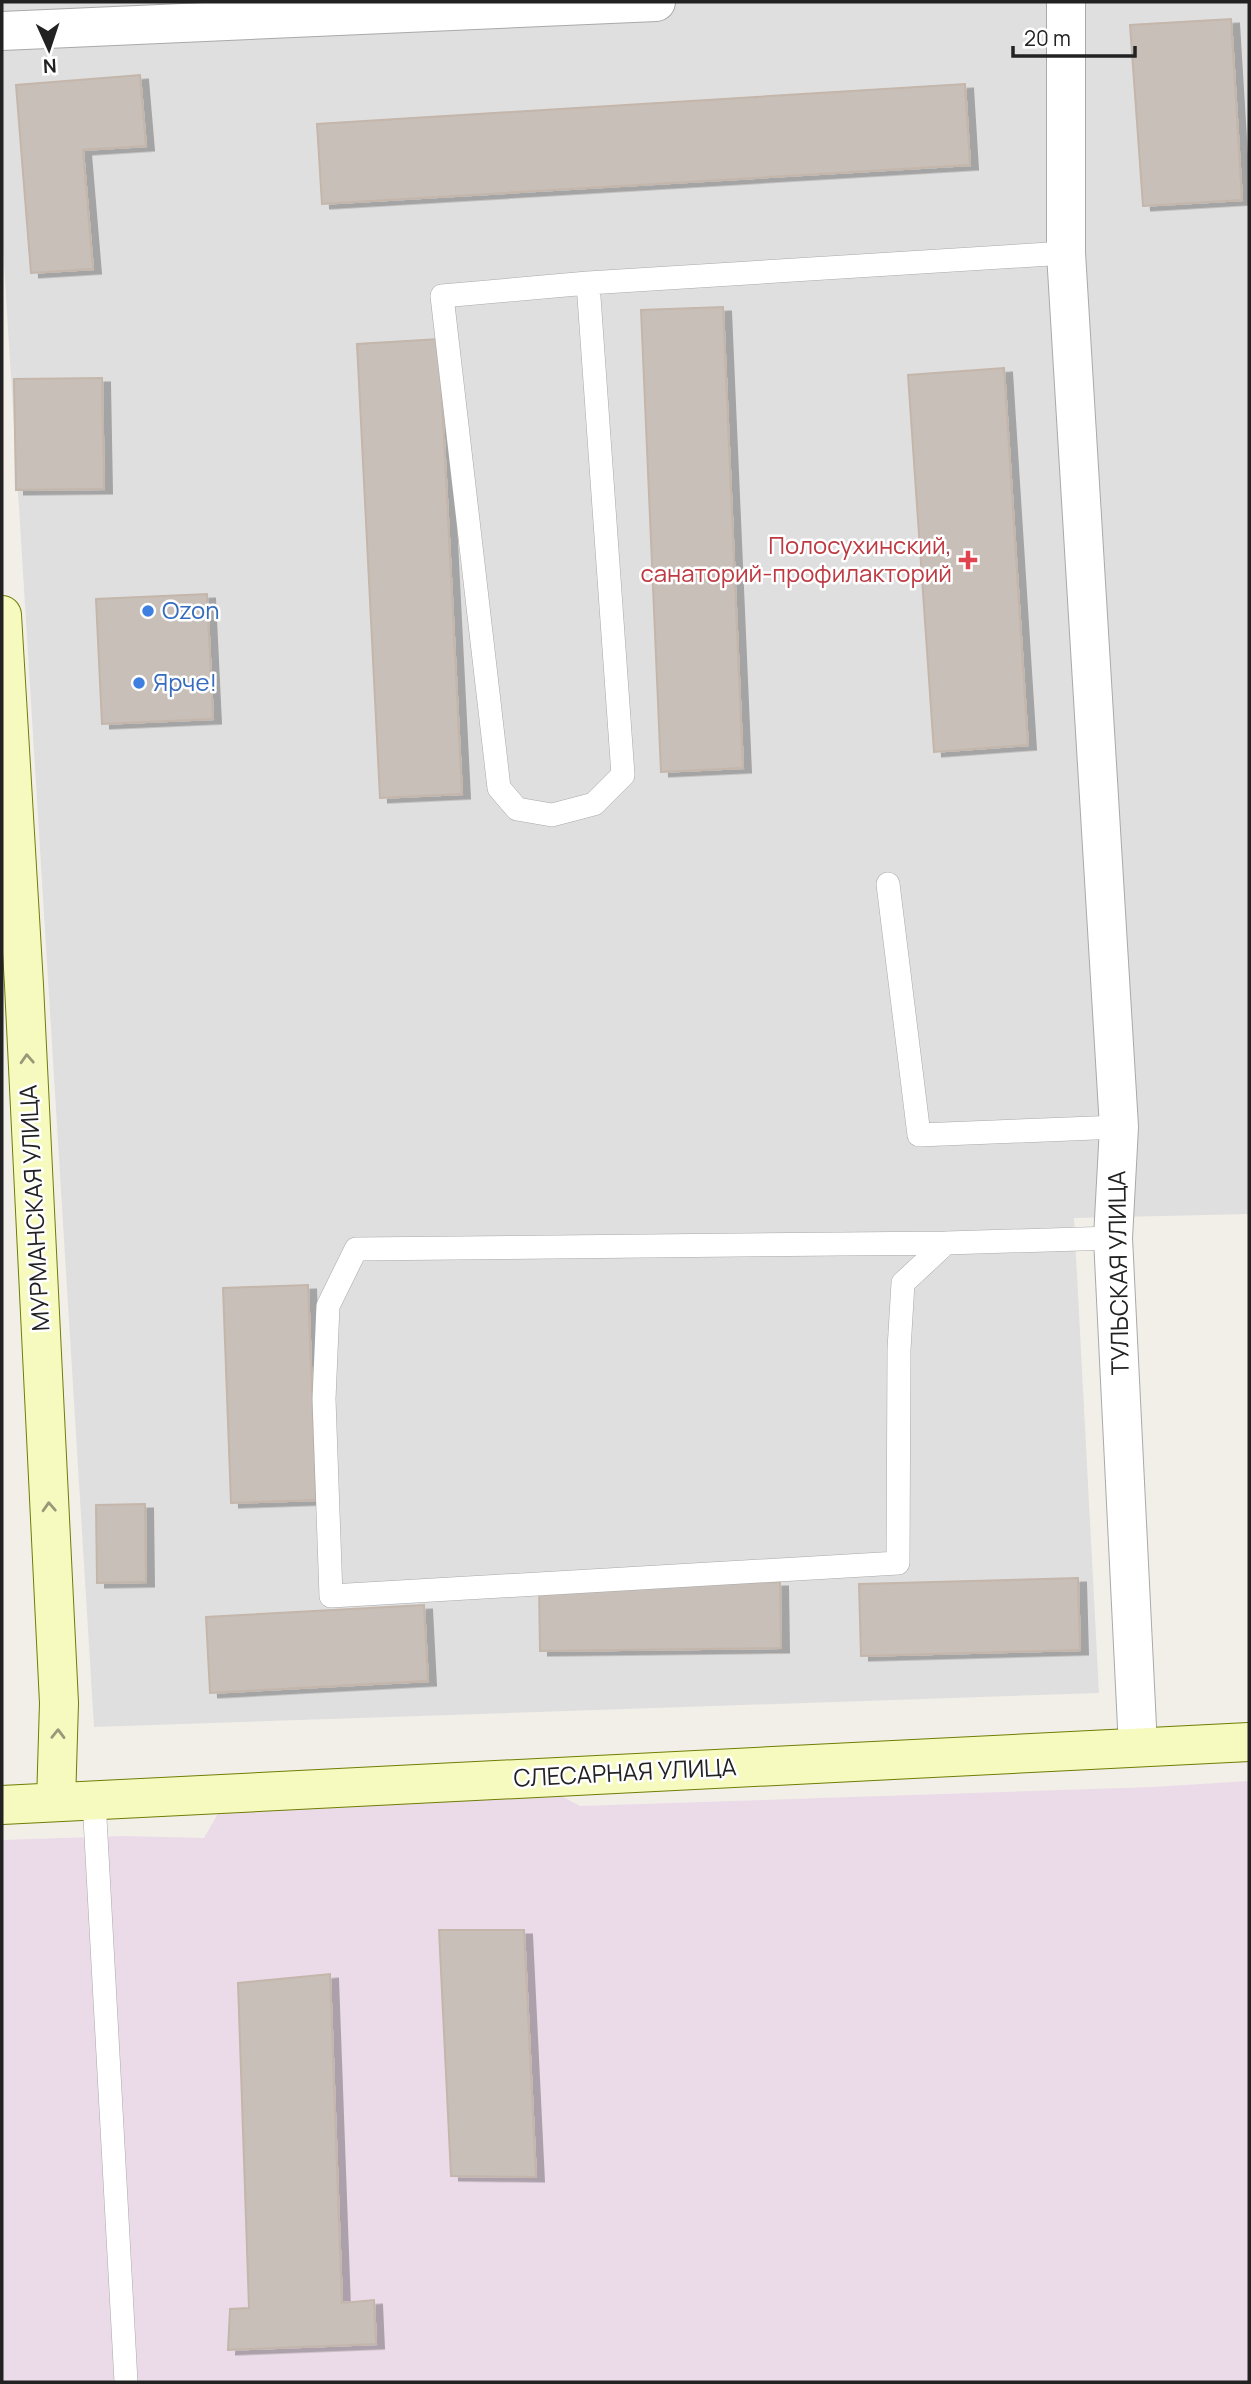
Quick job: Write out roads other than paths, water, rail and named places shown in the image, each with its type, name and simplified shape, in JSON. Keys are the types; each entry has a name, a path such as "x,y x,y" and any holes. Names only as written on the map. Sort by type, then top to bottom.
{"main road":[{"name":"МУРМАНСКАЯ УЛИЦА","path":"2,615 13,987 58,1689 57,1802"},
{"name":"СЛЕСАРНАЯ УЛИЦА","path":"2,1805 1249,1742"}],"street":[{"path":"2,31 656,2"},
{"path":"1066,2 1066,253"},
{"name":"ТУЛЬСКАЯ УЛИЦА","path":"1066,253 1119,1127 1113,1238 1138,1747"}],"lane":[{"path":"588,283 623,775 594,804 552,815 517,808 499,788 442,296 588,283 1066,253"},
{"path":"888,884 919,1135 1119,1127"},
{"path":"946,1243 903,1283 899,1349 898,1563 331,1596 324,1399 328,1306 356,1249 946,1243 1113,1238"},
{"path":"94,1800 125,2382"}],"place":[{"name":"Полосухинский, санаторий-профилакторий","path":"968,560"},
{"name":"Ozon","path":"148,611"},
{"name":"Ярче!","path":"139,683"}]}
